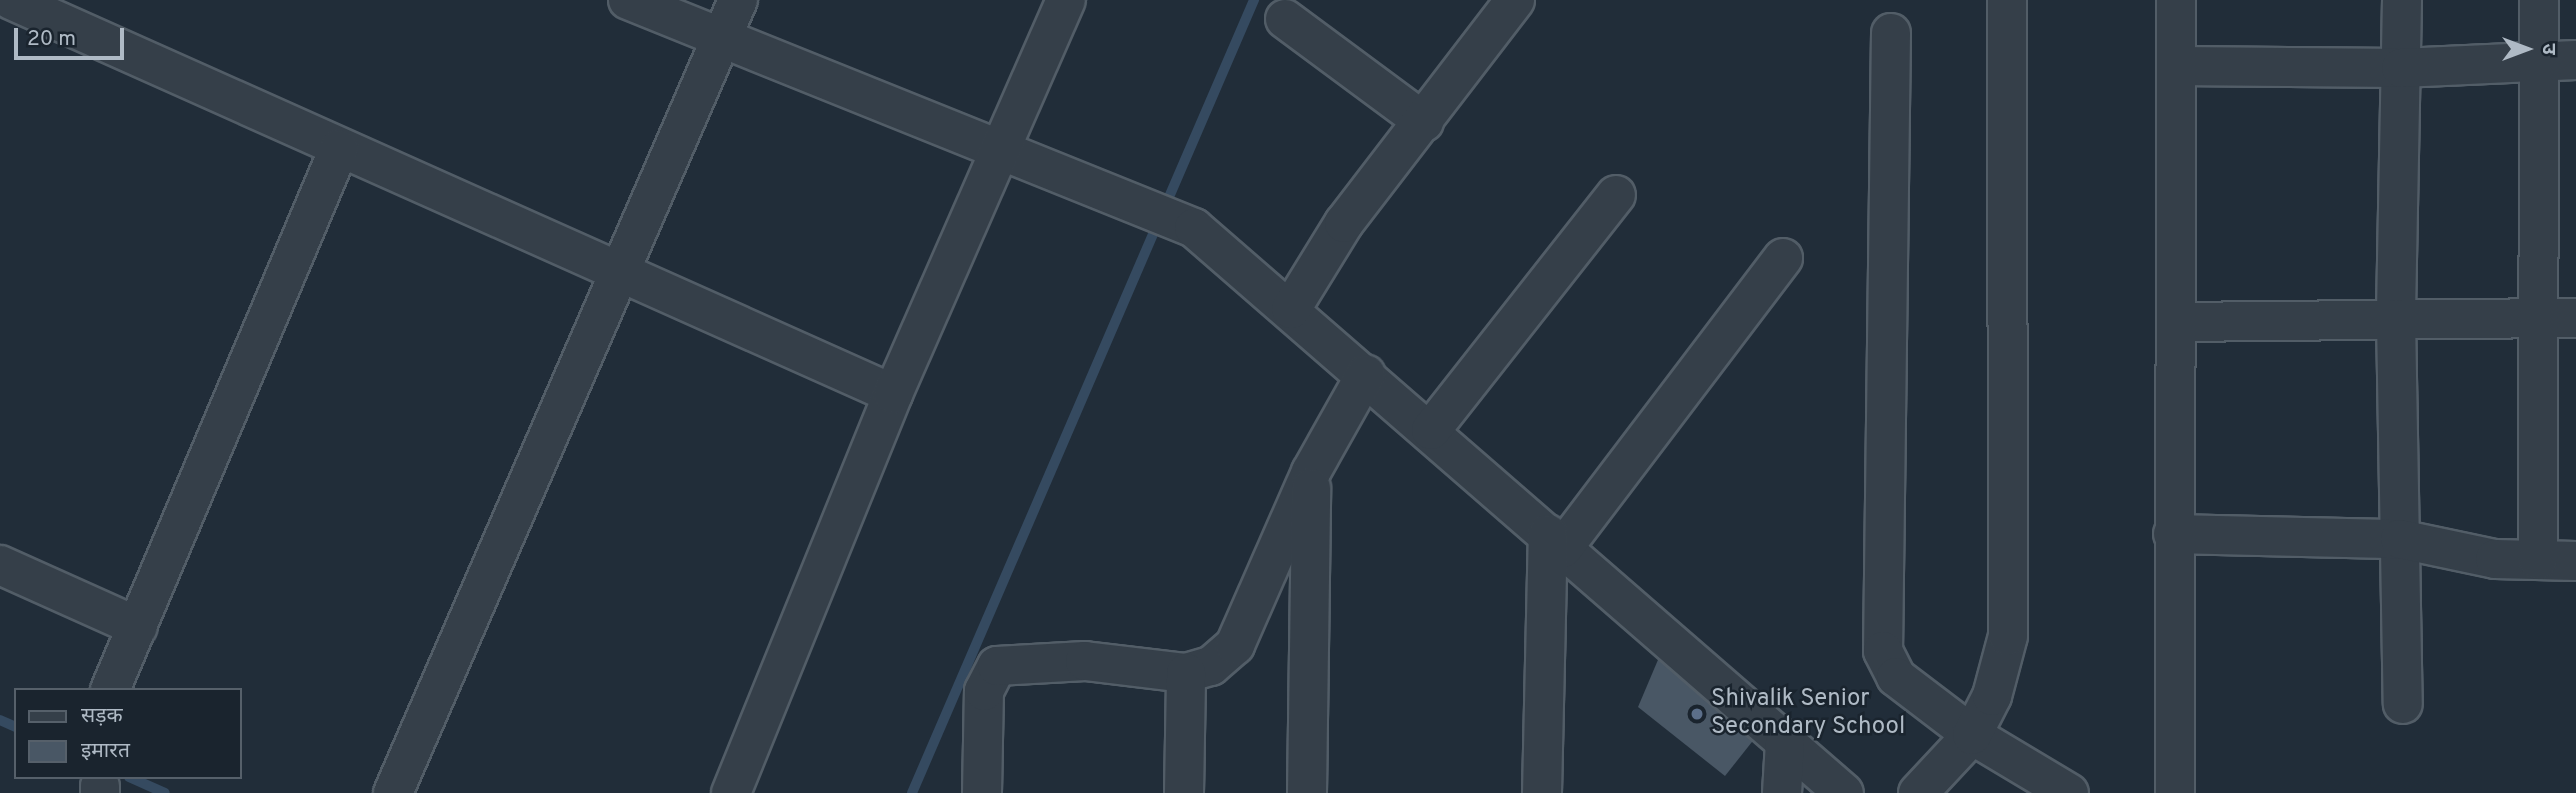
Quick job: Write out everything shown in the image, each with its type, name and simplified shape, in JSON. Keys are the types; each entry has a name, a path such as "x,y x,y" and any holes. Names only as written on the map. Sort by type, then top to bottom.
{"street":[{"path":"12,0 339,149 621,268 893,394"},
{"path":"628,0 1000,151 1162,212 1291,309 1843,793"},
{"path":"393,793 738,0"},
{"path":"731,793 893,394 1066,0"},
{"path":"1291,309 1344,223 1515,0"},
{"path":"1918,793 1972,735 2002,668 2011,574 2007,0"},
{"path":"2175,793 2173,534 2177,322 2176,0"},
{"path":"2402,0 2396,319 2403,704"},
{"path":"2538,560 2538,317 2558,61 2539,0"},
{"path":"1284,19 1424,122"},
{"path":"1891,33 1880,631 1896,677 1972,735 2068,793"},
{"path":"2177,66 2401,68 2558,61"},
{"path":"111,688 339,149"},
{"path":"1431,430 1616,195"},
{"path":"1542,793 1555,541 1783,258"},
{"path":"2177,322 2576,318"},
{"path":"982,793 984,691 997,666 1084,662 1186,673 1211,666 1234,645 1311,472 1366,374"},
{"path":"1307,793 1311,472"},
{"path":"2173,534 2400,539 2456,553 2576,561"},
{"path":"0,565 138,626"},
{"path":"1184,793 1186,673"},
{"path":"1782,793 1784,742"}],"building":[{"path":"1663,648 1763,728 1725,776 1638,707"}],"waterway":[{"path":"912,793 1254,0"},
{"path":"0,720 14,726"},
{"path":"134,779 165,793"}],"place":[{"name":"Shivalik Senior Secondary School","path":"1697,714"}]}
